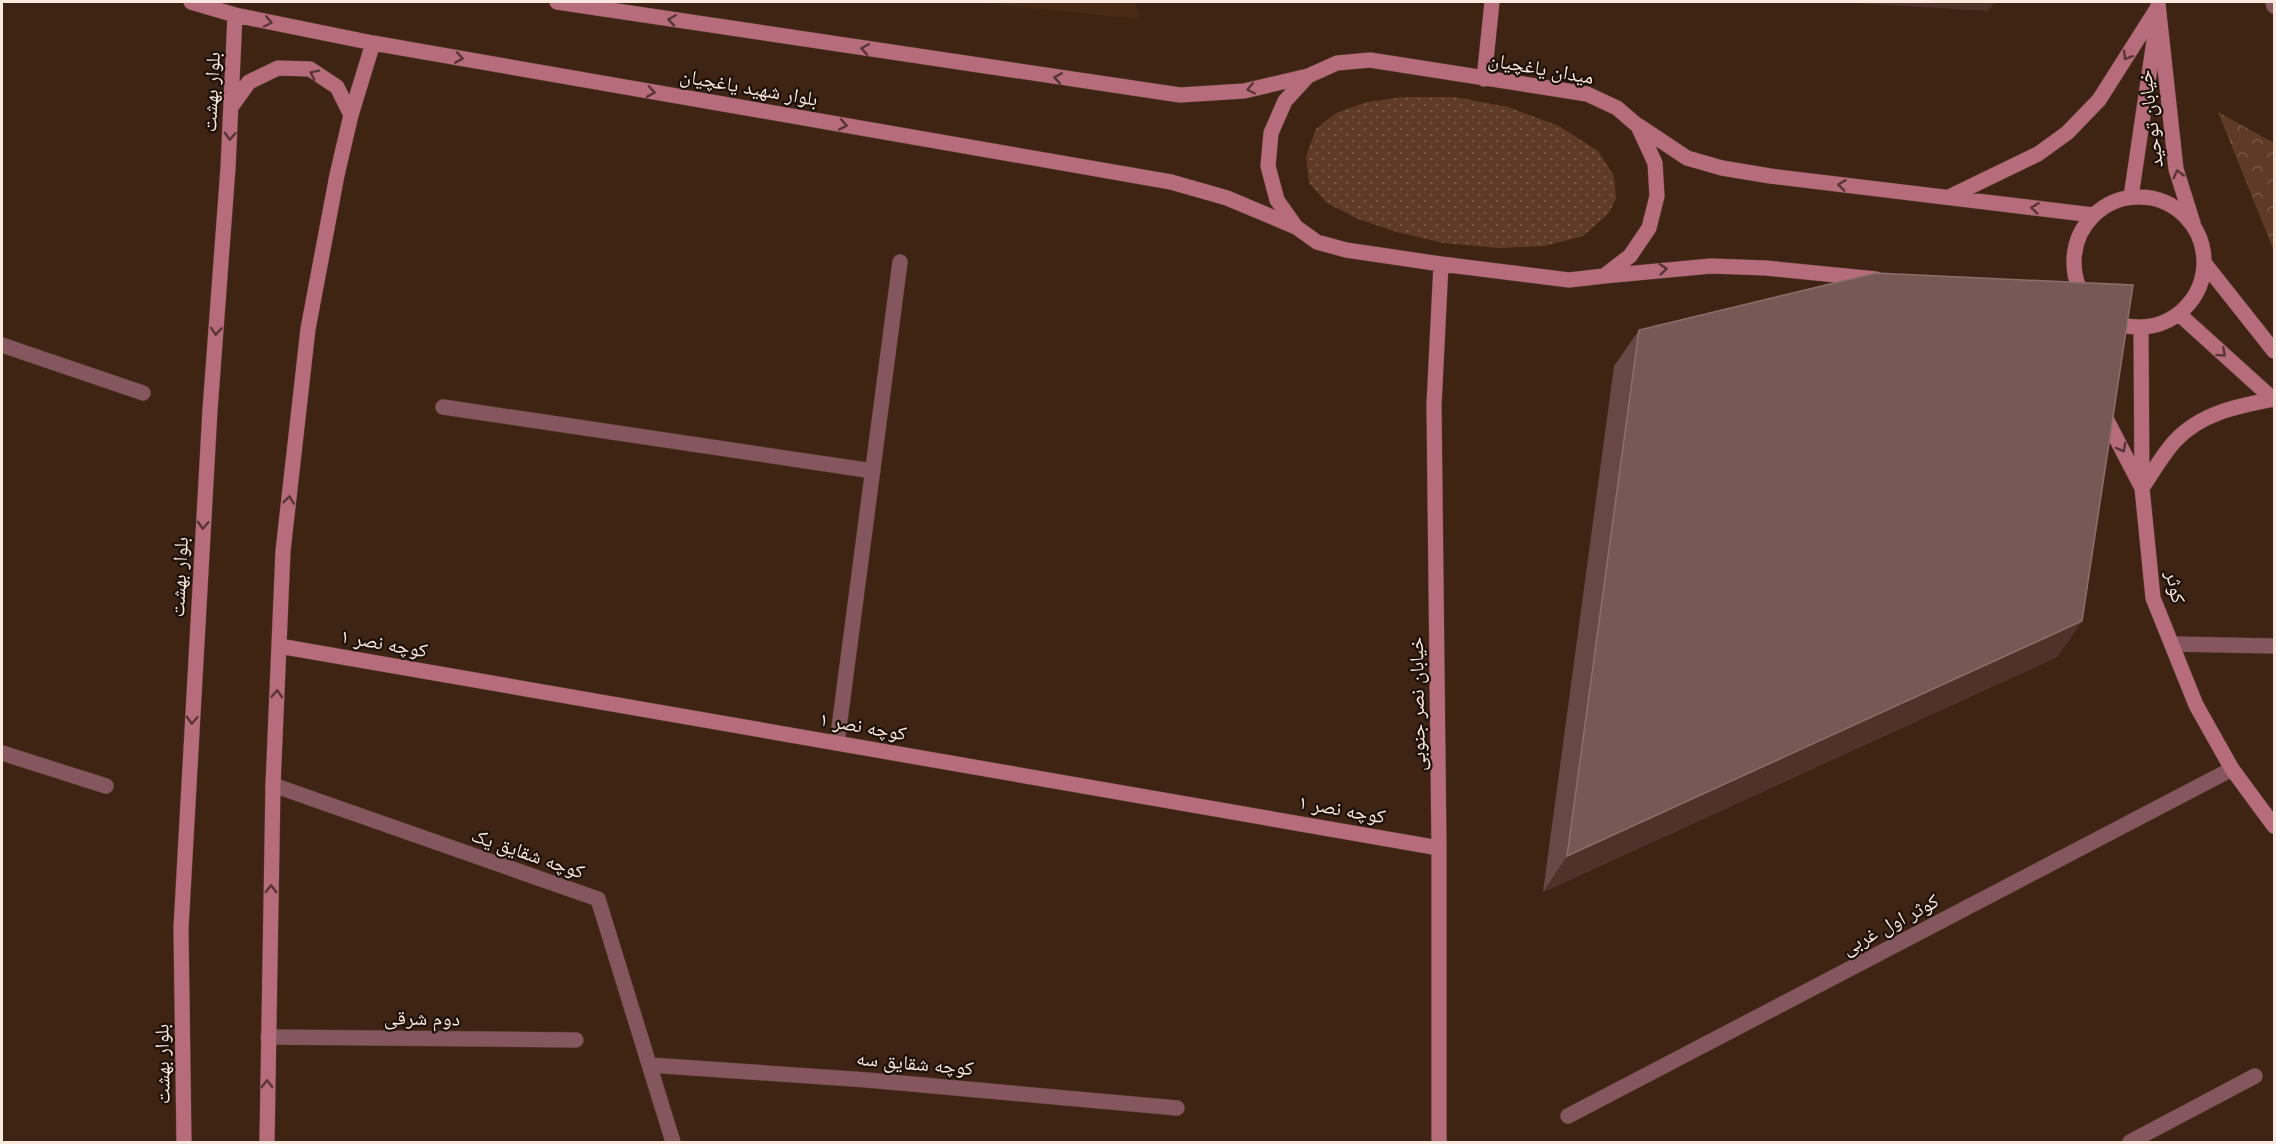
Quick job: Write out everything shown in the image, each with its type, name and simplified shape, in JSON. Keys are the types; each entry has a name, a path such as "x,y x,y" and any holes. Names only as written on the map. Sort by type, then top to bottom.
{"main road":[{"name":"بلوار شهید یاغچیان","path":"191,2 235,15 373,43 1171,182 1227,198 1296,227"},
{"path":"557,2 1180,95 1244,92 1308,76"},
{"path":"1484,78 1492,2"},
{"path":"2132,197 2158,4"},
{"path":"1948,198 2038,154 2067,133 2099,100 2158,4"},
{"name":"خیابان توحید","path":"2158,4 2176,169 2195,230"},
{"name":"بلوار بهشت","path":"183,1143 182,928 209,422 228,168 235,15"},
{"path":"267,1143 273,785 284,551 308,329 337,175 351,115 373,43"},
{"name":"میدان یاغچیان","path":"1370,60 1484,78 1587,94 1617,108 1638,126 1655,163 1657,196 1649,228 1630,256 1604,276 1569,280 1346,250 1317,242 1296,227 1277,200 1268,166 1271,133 1285,101 1308,76 1337,63 1370,60"},
{"path":"231,108 249,82 278,68 310,69 337,87 351,115"},
{"path":"1638,126 1688,158 1722,168 1948,198 2094,214"},
{"path":"2132,197 2157,199 2179,210 2195,230 2202,246 2205,264 2201,283 2192,300 2179,314 2161,324 2141,327 2124,326 2108,320 2078,298 2073,264 2075,246 2083,229 2094,214 2111,203 2132,197"},
{"name":"خیابان نصر جنوبی","path":"1439,1143 1439,848 1434,405 1441,264"},
{"path":"2205,264 2274,351"},
{"path":"1604,276 1711,266 1766,268 1897,281"},
{"path":"2179,314 2274,399"},
{"name":"کوثر","path":"2141,327 2142,488 2153,598 2196,705 2232,769 2274,826"},
{"path":"2092,392 2142,488 2175,441 2200,421 2237,406 2274,399"},
{"name":"کوچه نصر ۱","path":"279,646 1439,848"}],"street":[{"path":"837,743 900,262"},
{"path":"2,345 143,393"},
{"path":"443,407 873,471"},
{"path":"2172,644 2274,646"},
{"path":"2,753 106,786"},
{"name":"کوثر اول غربی","path":"1569,1116 2232,769"},
{"name":"کوچه شقایق یک","path":"273,785 598,899 673,1143"},
{"name":"دوم شرقی","path":"268,1037 576,1040"},
{"name":"کوچه شقایق سه","path":"650,1065 867,1080 1177,1108"},
{"path":"2130,1143 2255,1076"}],"shaded area":[{"path":"972,2 1135,2 1140,19"}],"green space":[{"path":"1403,97 1455,97 1508,107 1559,126 1598,151 1614,176 1616,199 1608,214 1583,236 1544,246 1499,248 1443,243 1397,232 1358,219 1327,203 1309,183 1306,156 1316,129 1336,113 1367,102"},
{"path":"2218,112 2274,143 2274,251"}],"building":[{"path":"1876,273 2133,285 2082,621 1567,856 1639,330"}]}
